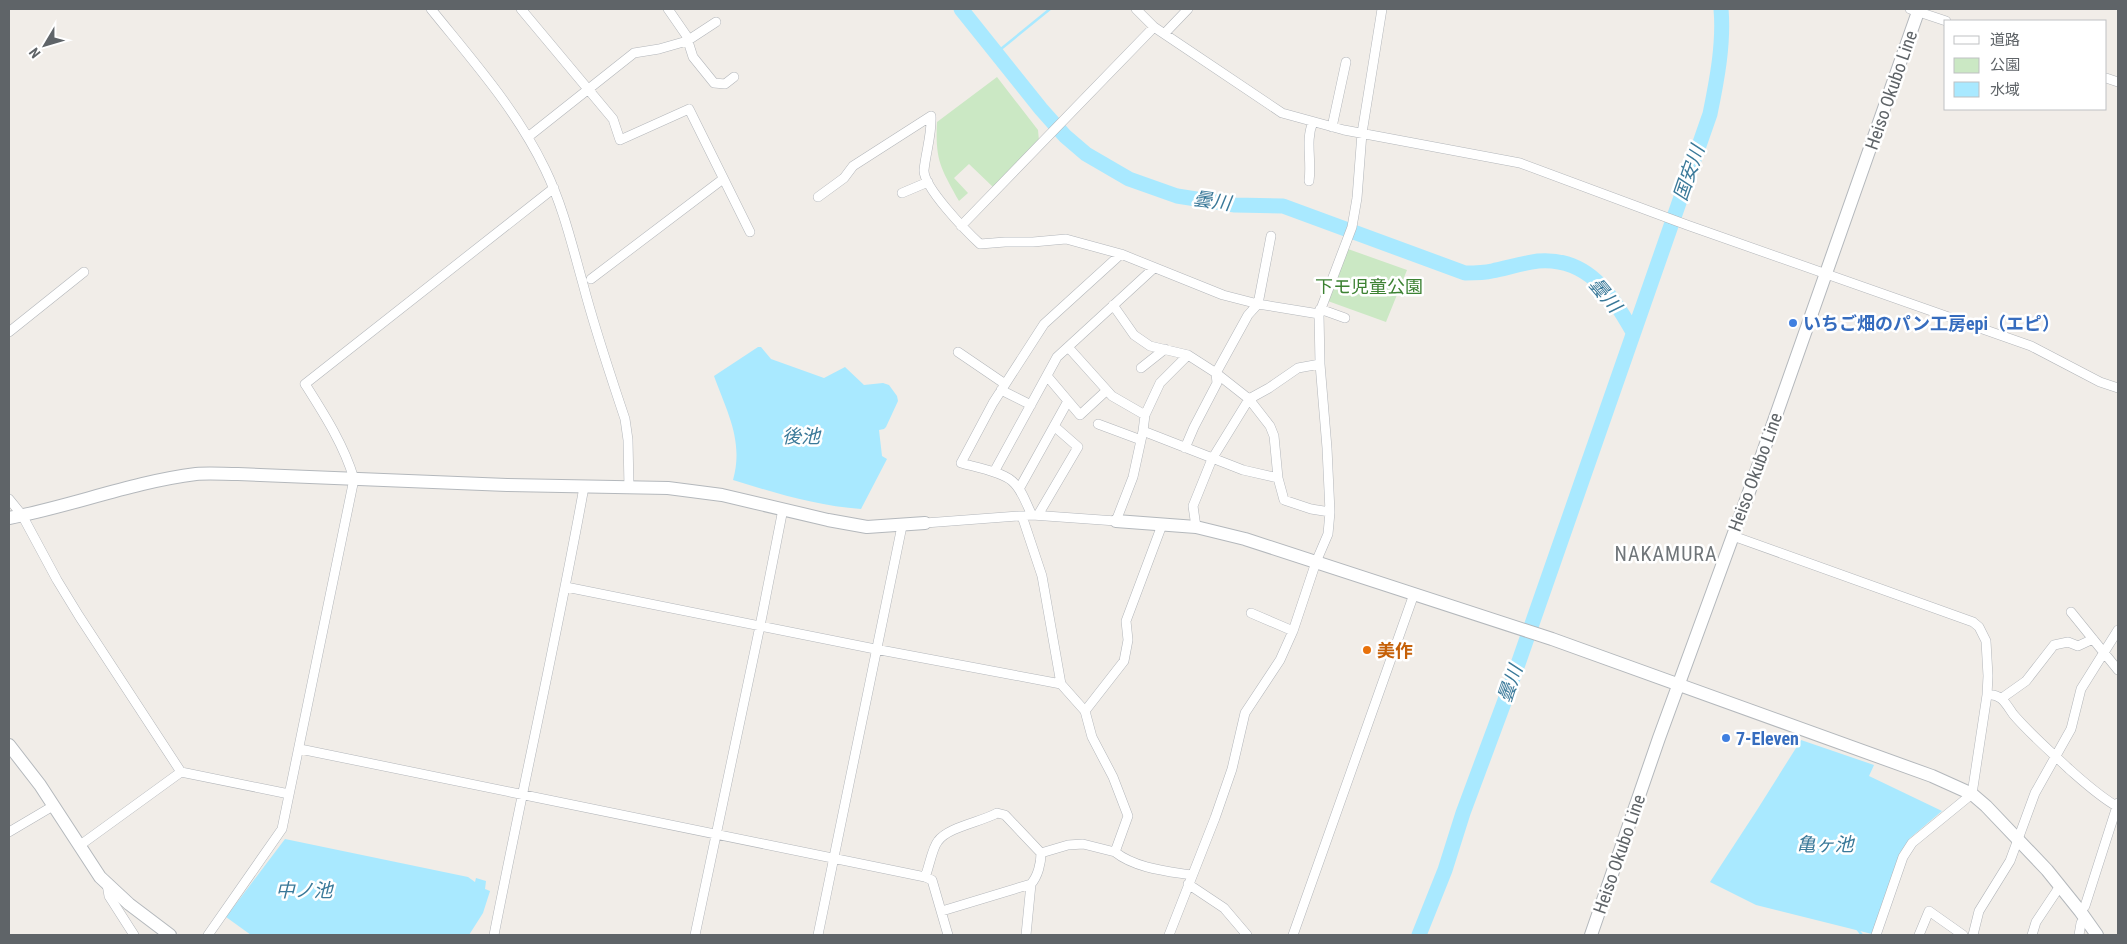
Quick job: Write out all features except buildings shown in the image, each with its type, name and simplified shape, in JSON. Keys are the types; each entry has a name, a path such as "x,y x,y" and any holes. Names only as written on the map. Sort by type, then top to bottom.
{"street":[{"path":"430,9 508,105 528,137 554,188 563,210 583,286 624,419 628,440 630,488"},
{"path":"521,9 612,119 620,140 689,109 750,232"},
{"path":"668,9 686,35 693,57 714,83 725,84 734,78"},
{"path":"1136,9 1154,27 1282,113 1332,127 1520,162 1687,225 2031,346 2100,382 2118,388"},
{"path":"1164,33 1188,9"},
{"path":"1169,935 1232,769 1245,713 1280,660 1328,534 1330,512 1320,364 1319,312 1352,227 1357,198 1362,133 1382,9"},
{"path":"1916,10 1944,20"},
{"name":"Heiso Okubo Line","path":"1591,935 1678,684 1826,273 1916,10"},
{"path":"528,137 634,53 660,49 687,41 716,22"},
{"path":"961,226 1154,27"},
{"path":"1332,127 1346,62"},
{"path":"818,197 844,178 854,166 932,116 932,128 924,171 928,182 961,226 980,244 1033,242 1066,238 1121,254 1223,295 1258,304 1319,312 1345,318"},
{"path":"1309,181 1310,158 1308,140 1313,122"},
{"path":"592,279 723,179"},
{"path":"902,193 928,182"},
{"path":"208,935 282,829 300,749 354,478 350,463 326,416 305,384 554,188"},
{"path":"1185,448 1217,383 1216,373 1248,315 1258,304 1271,236"},
{"path":"1115,852 1128,816 1112,777 1092,737 1085,710 1061,684 1031,515 1012,480 994,472 961,464 1003,387 1044,324 1121,254"},
{"path":"994,472 1057,357 1154,268"},
{"path":"9,332 84,272"},
{"path":"1113,305 1134,335 1150,346 1188,355 1216,373 1249,399 1270,426 1274,436 1278,478 1284,500 1311,509 1330,512"},
{"path":"1068,347 1106,391 1145,415"},
{"path":"1141,368 1165,349"},
{"path":"958,352 1003,387 1031,405"},
{"path":"1116,521 1130,486 1145,415 1160,383 1188,355"},
{"path":"1196,527 1193,506 1212,459 1249,399 1298,368 1320,364"},
{"path":"1047,376 1080,415 1106,391"},
{"path":"1019,490 1068,401"},
{"path":"1098,424 1185,448 1243,470 1278,478"},
{"path":"1031,515 1078,447 1054,426"},
{"path":"15,516 127,487 197,474 668,488 722,495 868,527 1031,515 1196,527 1245,539 1552,640 1932,776 1972,794 2060,886 2097,935"},
{"path":"494,935 566,587 584,487"},
{"path":"9,499 15,516 181,772 289,794"},
{"path":"696,935 760,626 782,509"},
{"path":"1085,710 1124,661 1128,640 1126,621 1162,525"},
{"path":"818,935 875,649 902,526"},
{"path":"1732,536 1973,622 1979,626 1986,640 1987,695 1972,794 1912,843 1903,856 1876,935"},
{"path":"566,587 1061,684"},
{"path":"1293,935 1414,594"},
{"path":"2071,612 2118,670"},
{"path":"1252,613 1293,630"},
{"path":"1973,935 1979,911 2010,861 2035,793 2071,729 2082,689 2118,630"},
{"path":"2002,698 2026,681 2054,645 2068,642 2078,646 2093,639"},
{"path":"1987,695 1994,694 2002,698 2014,715 2056,757 2096,792 2118,805 2082,914 2078,935"},
{"path":"9,745 107,884 129,904 170,935"},
{"path":"300,749 932,880 948,935"},
{"path":"79,846 181,772"},
{"path":"9,832 53,806"},
{"path":"925,878 938,840 958,827 985,819 997,813 1005,814 1040,853 1041,860 1035,879 1031,884 1026,935"},
{"path":"1040,853 1068,845 1083,844 1115,852 1122,857 1156,870 1191,875"},
{"path":"107,884 109,896 134,935"},
{"path":"942,911 1031,884"},
{"path":"1188,884 1224,908 1247,935"},
{"path":"2032,935 2036,922 2060,886"},
{"path":"1919,935 1929,911 1963,935"}],"green space":[{"path":"997,77 1038,130 1039,141 993,187 969,164 954,178 968,193 959,201 940,164 937,146 937,122"},
{"name":"下モ児童公園","path":"1348,249 1407,270 1386,322 1325,300"}],"water":[{"name":"後池","path":"758,347 761,347 771,359 824,378 845,367 864,385 883,383 889,385 897,396 898,401 886,427 879,430 882,456 887,459 861,509 812,502 733,480 736,466 735,439 729,414 714,376"},
{"name":"亀ヶ池","path":"1801,740 1874,765 1869,776 1942,811 1910,838 1899,857 1872,934 1756,905 1710,882"},
{"name":"中ノ池","path":"285,839 468,877 475,882 476,878 486,881 485,889 490,891 483,913 469,935 251,935 226,917"}],"waterway":[{"name":"曇川","path":"961,9 1065,136 1086,154 1129,179 1177,196 1235,205 1283,206 1465,273 1489,272 1538,261 1556,261 1571,265 1596,281 1616,304 1633,332"},
{"path":"996,53 1050,9"},
{"name":"曇川","path":"1419,935 1445,870 1463,813 1511,684 1710,114 1721,48 1721,9"},
{"path":"1858,930 1862,935"}],"place":[{"name":"いちご畑のパン工房epi（エピ）","path":"1793,323"},
{"name":"美作","path":"1367,650"},
{"name":"7-Eleven","path":"1726,738"}],"district":[{"name":"NAKAMURA","path":"1666,554"}],"water label":[{"name":"国安川","path":"1689,173"}]}
